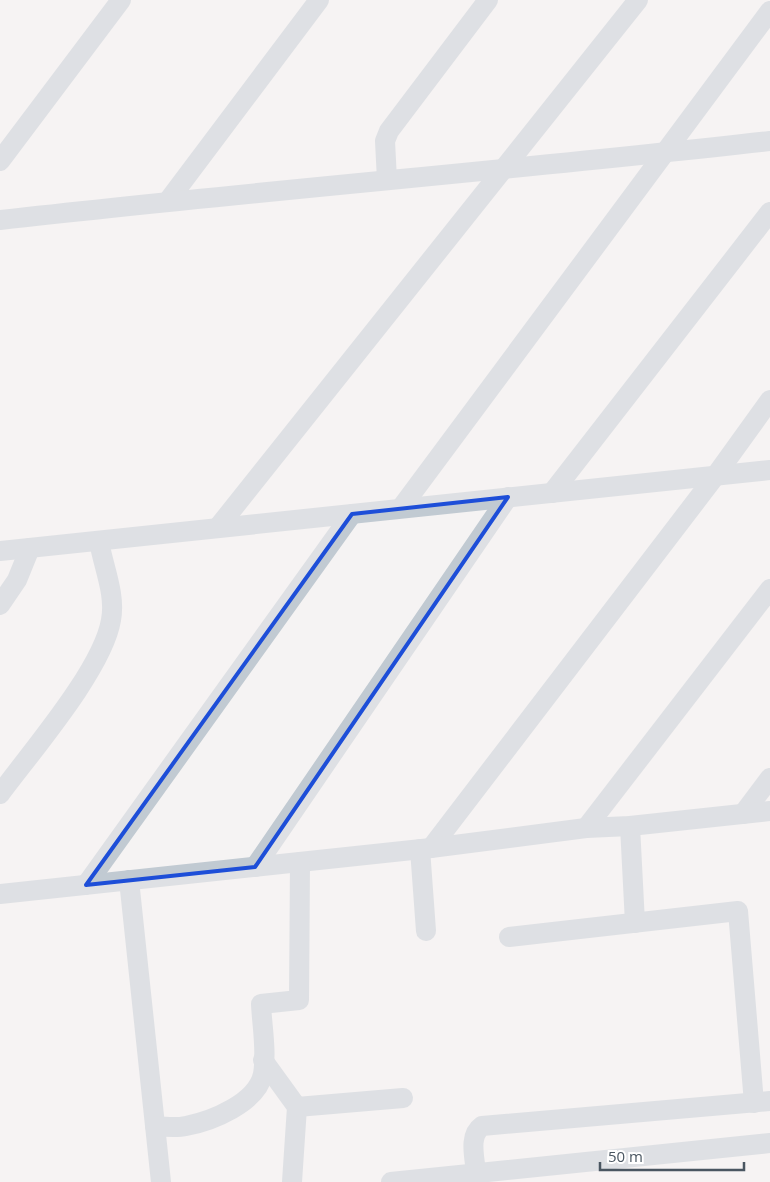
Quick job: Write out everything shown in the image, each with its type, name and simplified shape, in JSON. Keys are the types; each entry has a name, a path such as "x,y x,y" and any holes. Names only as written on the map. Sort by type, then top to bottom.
{"street":[{"path":"0,161 121,0"},
{"path":"168,201 319,0"},
{"path":"387,180 385,142 389,131 488,0"},
{"path":"219,526 638,0"},
{"path":"401,508 770,11"},
{"path":"0,220 168,201 502,171 585,159 665,153 770,141"},
{"path":"552,493 770,212"},
{"path":"426,931 425,848 716,475 770,400"},
{"path":"0,551 219,526 352,514 770,470"},
{"path":"254,867 508,497"},
{"path":"86,885 352,514"},
{"path":"0,794 81,684 108,633 112,602 99,541"},
{"path":"0,605 17,580 30,548"},
{"path":"586,828 770,589"},
{"path":"743,814 770,778"},
{"path":"0,894 425,848 586,828 630,826 770,811"},
{"path":"630,826 635,923"},
{"path":"155,1126 185,1126 232,1108 256,1089 263,1074 261,1004 299,1000 300,862"},
{"path":"129,880 161,1182"},
{"path":"476,1173 473,1139 482,1126 762,1102 738,912 509,938"},
{"path":"263,1060 297,1107 292,1182"},
{"path":"297,1107 403,1098"},
{"path":"391,1182 770,1143"}],"highlighted area":[{"path":"508,497 255,867 86,885 352,514"}]}
